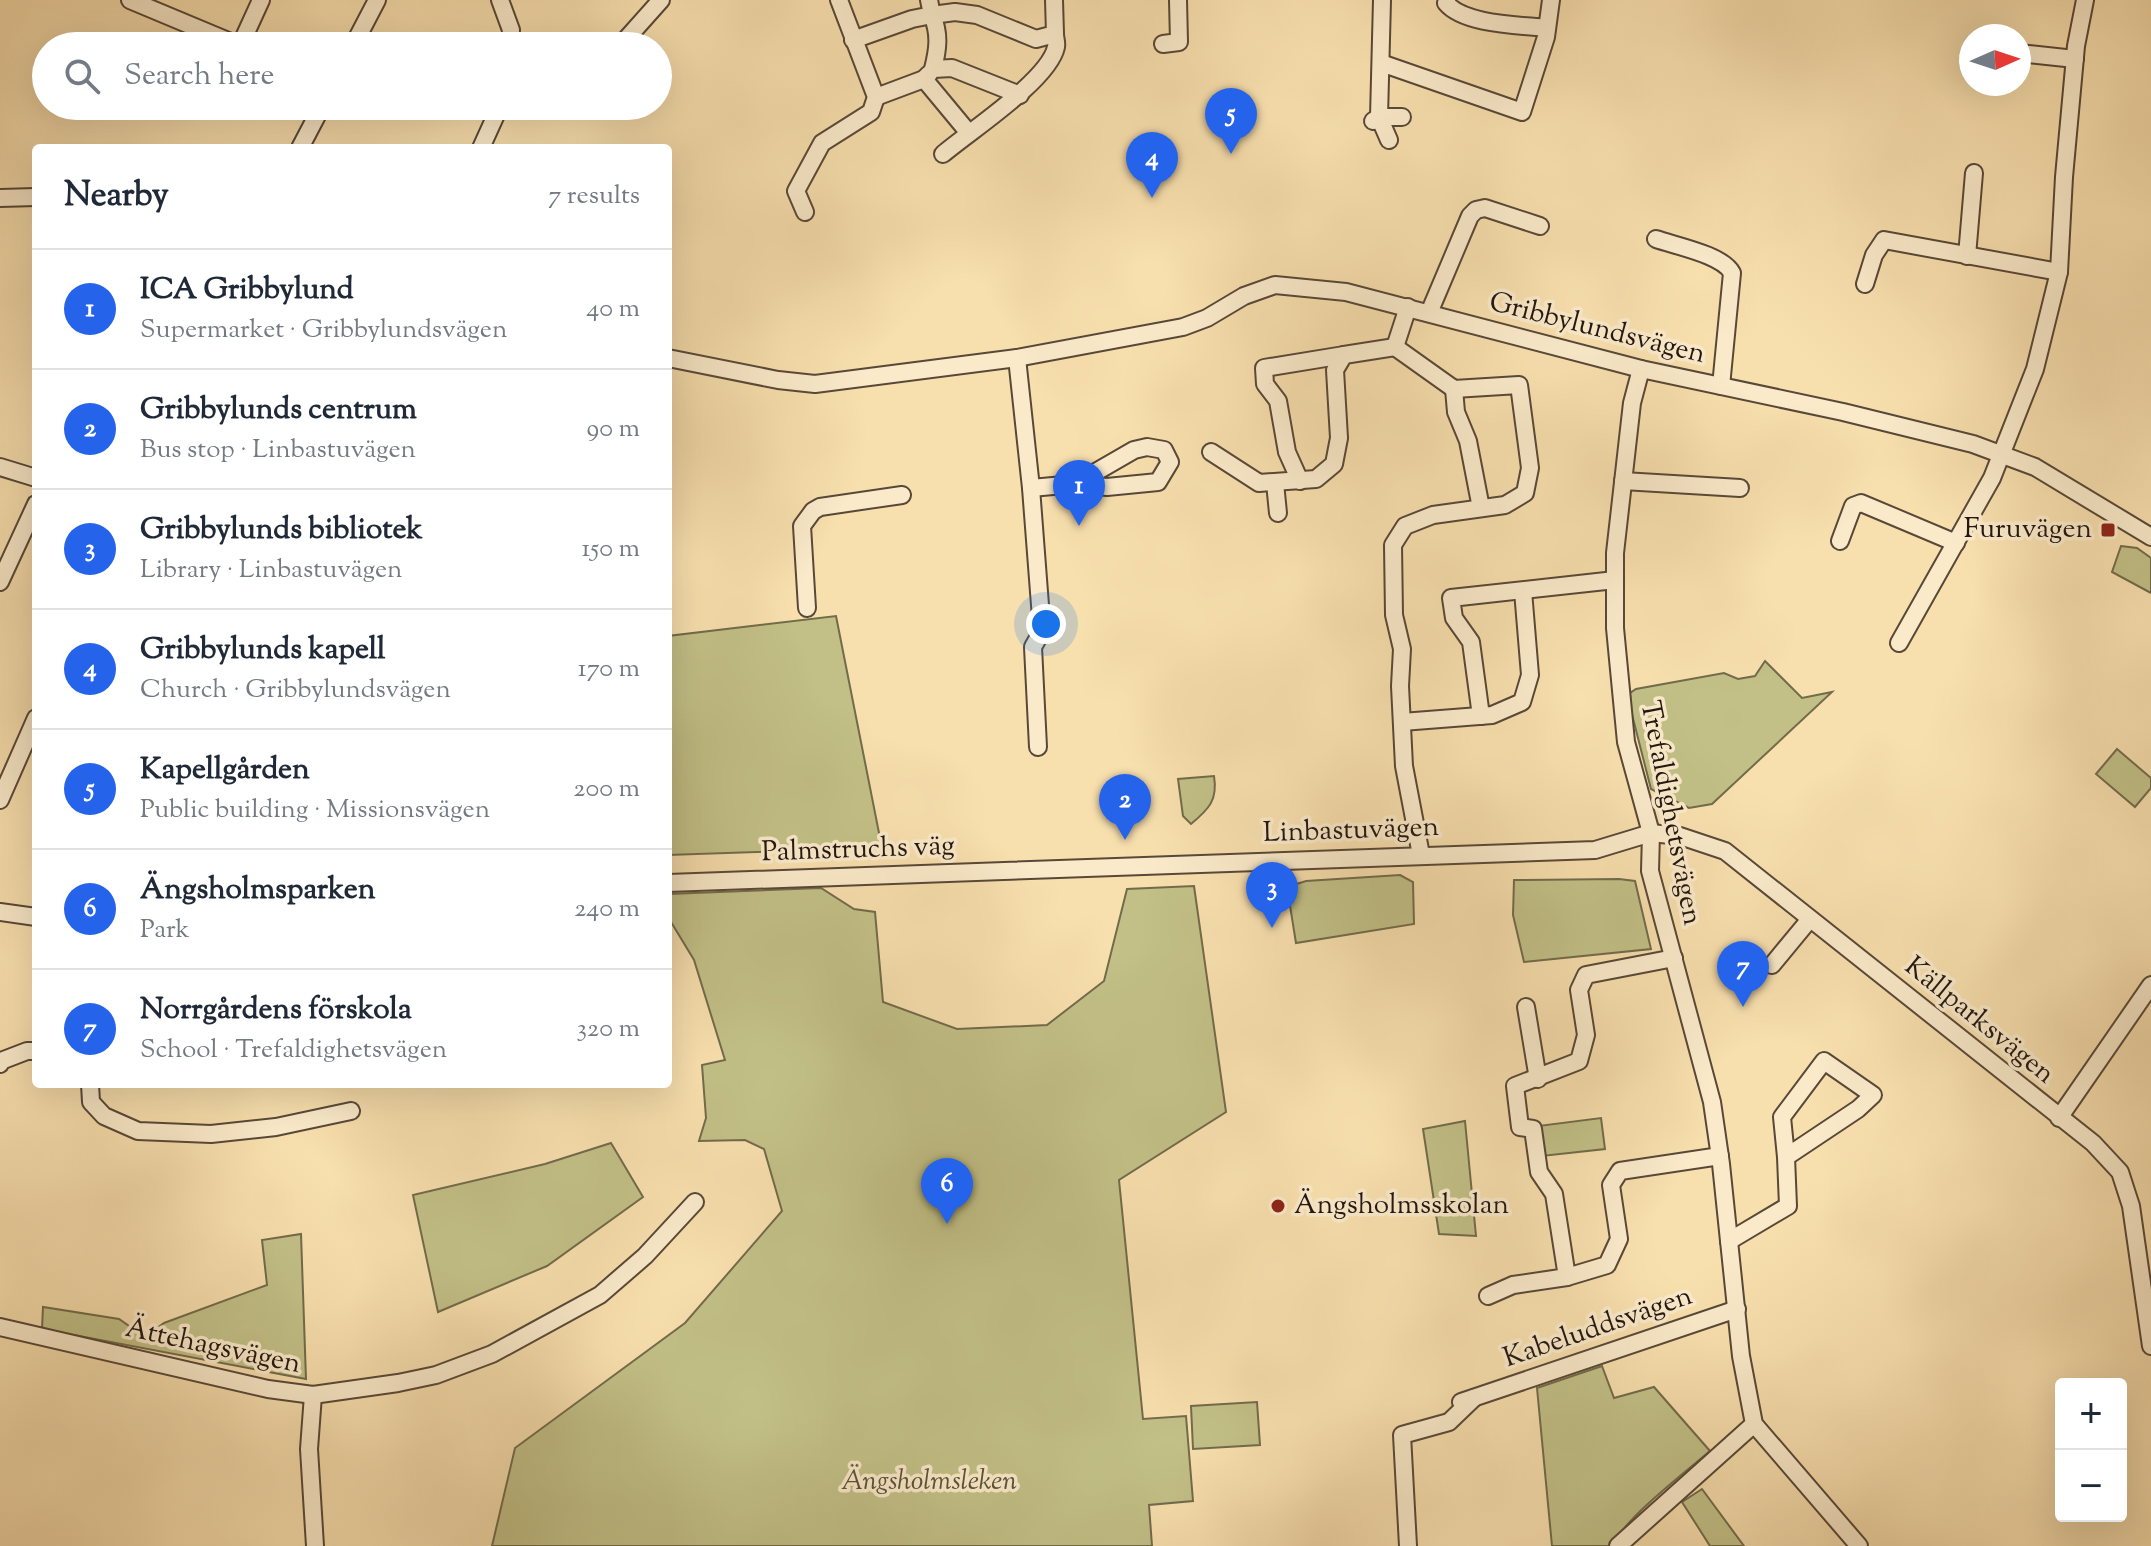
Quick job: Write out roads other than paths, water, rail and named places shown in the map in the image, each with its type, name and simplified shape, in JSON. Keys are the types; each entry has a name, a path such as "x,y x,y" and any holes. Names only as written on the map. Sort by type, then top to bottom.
{"street":[{"path":"130,0 207,32"},
{"path":"246,32 261,0"},
{"path":"360,32 377,0"},
{"path":"500,0 511,32"},
{"path":"632,32 661,0"},
{"path":"805,212 796,191 822,143 871,112 876,97 839,0"},
{"path":"943,154 1020,95 1049,59 1056,47 1054,0"},
{"path":"1163,44 1179,42 1178,0"},
{"path":"1382,0 1381,63 1375,120 1389,140"},
{"path":"1447,0 1452,10 1468,17 1547,28"},
{"path":"1381,63 1522,112 1547,28 1551,0"},
{"path":"1899,643 1992,478 2035,369 2059,272 2075,59 2085,0"},
{"path":"853,40 912,19 930,8 977,15 1036,39 1055,34"},
{"path":"928,74 937,53 938,31 930,8"},
{"path":"2031,54 2075,59"},
{"path":"876,97 928,74 952,68 1020,95"},
{"path":"928,74 968,132"},
{"path":"1375,120 1402,117"},
{"path":"302,144 315,120"},
{"path":"483,144 494,120"},
{"path":"1967,256 1974,173"},
{"path":"0,198 32,197"},
{"path":"1429,313 1470,216 1476,210 1485,208 1540,226"},
{"path":"1656,239 1728,264 1732,273 1721,386"},
{"path":"1865,284 1874,255 1884,240 2059,272"},
{"name":"Gribbylundsvägen","path":"672,359 778,380 815,384 1017,358 1183,327 1207,318 1244,296 1275,285 1346,292 1641,369 1843,412 1973,444 2035,467 2151,537"},
{"path":"1395,347 1408,307"},
{"path":"1300,481 1287,452 1278,401 1265,384 1264,368 1395,347 1454,389 1519,385 1530,468 1525,493 1505,505 1433,515 1405,526 1393,545 1394,615 1402,649 1400,686 1404,766 1421,855"},
{"path":"1211,452 1259,483 1316,479 1334,464 1339,438 1335,370 1344,355"},
{"path":"1017,358 1042,631 1033,647 1038,747"},
{"name":"Trefaldighetsvägen","path":"1641,369 1632,403 1615,553 1615,628 1626,742 1651,833 1650,871 1712,1102 1741,1356 1754,1424 1859,1546"},
{"path":"1454,389 1456,412 1468,441 1481,508"},
{"path":"1031,488 1075,484 1107,487 1158,482 1170,462 1164,450 1147,447 1134,450 1075,484"},
{"path":"0,467 32,477"},
{"path":"1623,481 1740,488"},
{"path":"1275,483 1278,513"},
{"path":"807,608 802,526 807,518 820,507 902,495"},
{"path":"1840,541 1853,506 1861,503 1956,543"},
{"path":"2,574 32,512"},
{"path":"1481,716 1471,642 1454,618 1451,598 1615,580"},
{"path":"1402,722 1492,715 1522,702 1530,675 1523,591"},
{"path":"0,800 32,727"},
{"name":"Linbastuvägen","path":"1051,870 1595,850 1651,833"},
{"name":"Källparksvägen","path":"1651,833 1680,836 1725,851 2093,1143 2120,1172 2135,1226 2151,1346"},
{"name":"Palmstruchs väg","path":"672,883 1051,870"},
{"path":"0,912 32,916"},
{"path":"1772,965 1810,919"},
{"path":"1567,1277 1554,1194 1539,1172 1533,1129 1520,1127 1515,1086 1579,1061 1586,1035 1579,990 1586,975 1674,958"},
{"path":"2059,1118 2151,985"},
{"path":"1526,1007 1538,1079"},
{"path":"0,1064 1,1061 32,1051"},
{"path":"1729,1241 1788,1206 1782,1117 1824,1061 1873,1095 1858,1109 1786,1157"},
{"path":"90,1088 91,1102 104,1116 138,1131 211,1134 276,1127 351,1111"},
{"path":"1488,1296 1513,1285 1567,1277 1607,1265 1619,1239 1611,1185 1620,1171 1720,1156"},
{"name":"Ättehagsvägen","path":"0,1327 253,1386 313,1395 398,1383 436,1375 492,1354 600,1295 645,1256 695,1202"},
{"name":"Kabeluddsvägen","path":"1408,1546 1402,1435 1449,1422 1468,1399 1737,1309"},
{"path":"313,1395 309,1449 315,1546"},
{"path":"1618,1546 1754,1424"}],"place":[{"name":"Kapellgården","path":"1231,154"},
{"name":"Gribbylunds kapell","path":"1152,198"},
{"name":"ICA Gribbylund","path":"1079,526"},
{"name":"Furuvägen","path":"2108,530"},
{"name":"Gribbylunds centrum","path":"1125,840"},
{"name":"Gribbylunds bibliotek","path":"1272,928"},
{"name":"Norrgårdens förskola","path":"1743,1007"},
{"name":"Ängsholmsskolan","path":"1278,1206"},
{"name":"Ängsholmsparken","path":"947,1224"}],"park label":[{"name":"Ängsholmsleken","path":"929,1482"}]}
